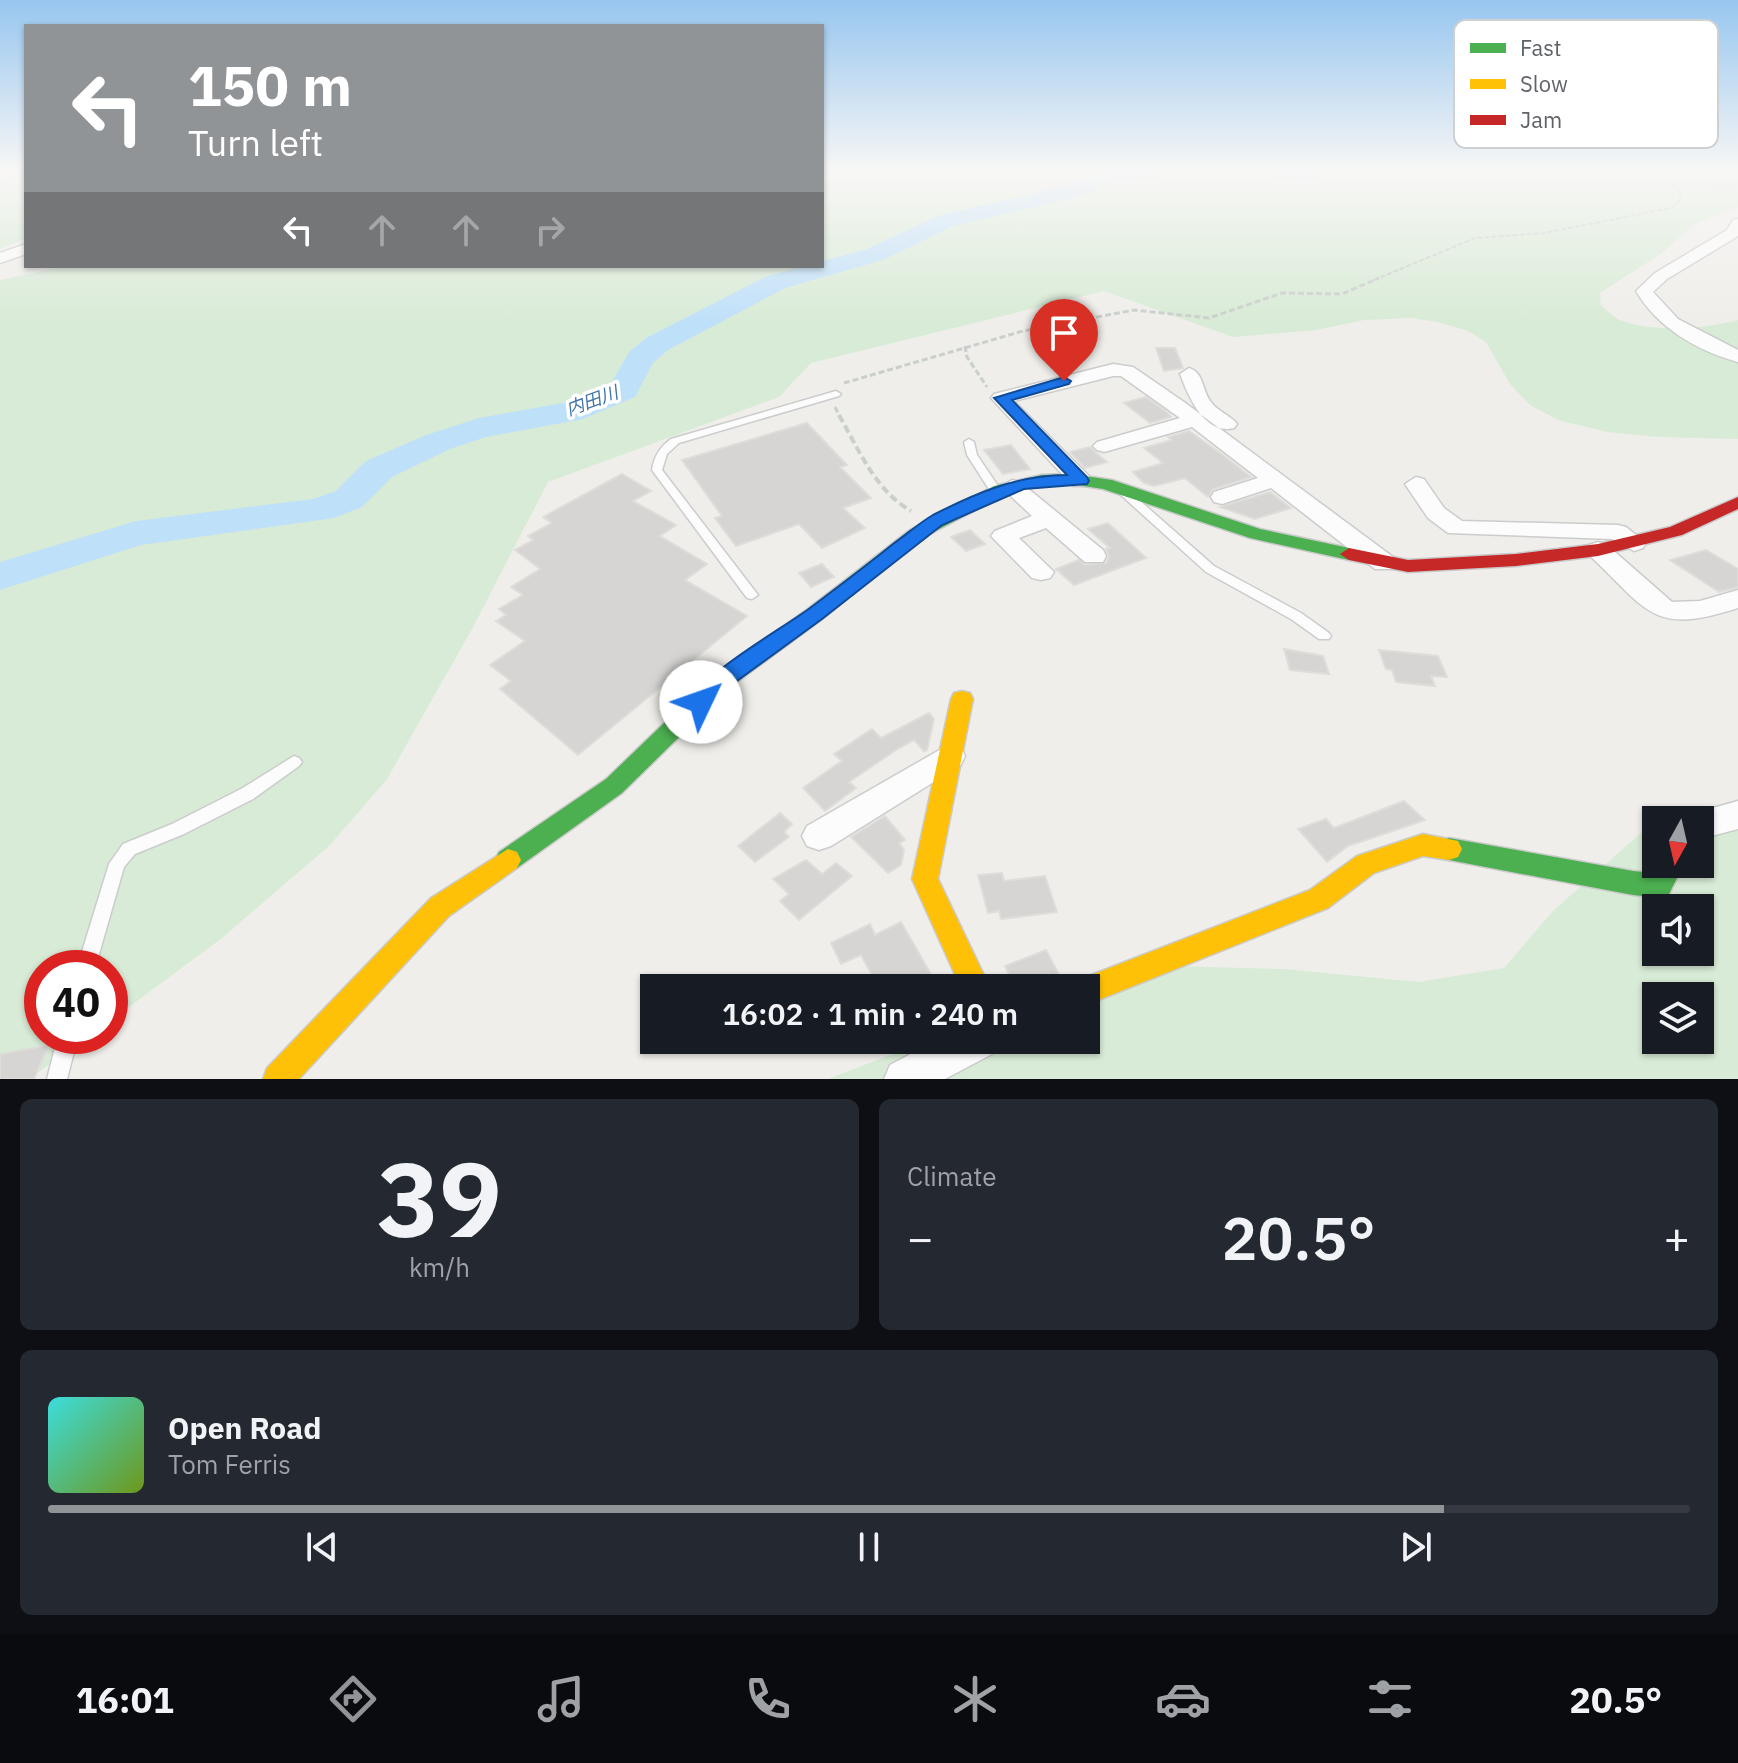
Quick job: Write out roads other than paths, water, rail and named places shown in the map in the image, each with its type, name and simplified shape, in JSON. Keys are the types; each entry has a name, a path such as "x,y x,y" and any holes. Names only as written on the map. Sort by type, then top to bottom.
{"street":[{"path":"1735,233 1661,276 1644,291 1654,307 1673,322 1721,350 1738,356"},
{"path":"0,258 24,250"},
{"path":"1081,481 1001,398 1113,370 1126,371 1196,420 1384,563"},
{"path":"1189,374 1202,405 1408,566"},
{"path":"1104,446 1196,420"},
{"path":"278,1079 440,907 614,786 722,681 936,521 1004,489 1042,480 1081,481 1120,489 1256,534 1408,566 1516,560 1598,550 1676,531 1738,502"},
{"path":"1222,497 1275,480"},
{"path":"1416,484 1436,513 1456,528 1618,532 1634,543"},
{"path":"1004,489 1049,518 1094,556"},
{"path":"1041,572 1003,536 1049,518"},
{"path":"1598,550 1663,609 1685,613 1738,599"},
{"path":"962,699 925,879 969,974"},
{"path":"819,836 950,756"},
{"path":"1714,821 1738,815"},
{"path":"1100,985 1319,899 1366,864 1423,845 1497,856 1609,882 1660,886 1664,878"},
{"path":"904,1079 951,1054"}],"lane":[{"path":"752,595 657,470 657,462 665,448 675,441 836,394"},
{"path":"969,442 972,455 1004,489"},
{"path":"1120,489 1210,569 1296,616 1324,636"},
{"path":"91,950 117,864 129,849 178,829 247,794 294,762"},
{"path":"57,1079 63,1054"}],"waterway":[{"name":"内田川","path":"0,576 136,533 320,510 349,499 379,469 438,442 479,428 571,412 624,390 640,359 657,344 776,282 874,255 943,222"}]}
